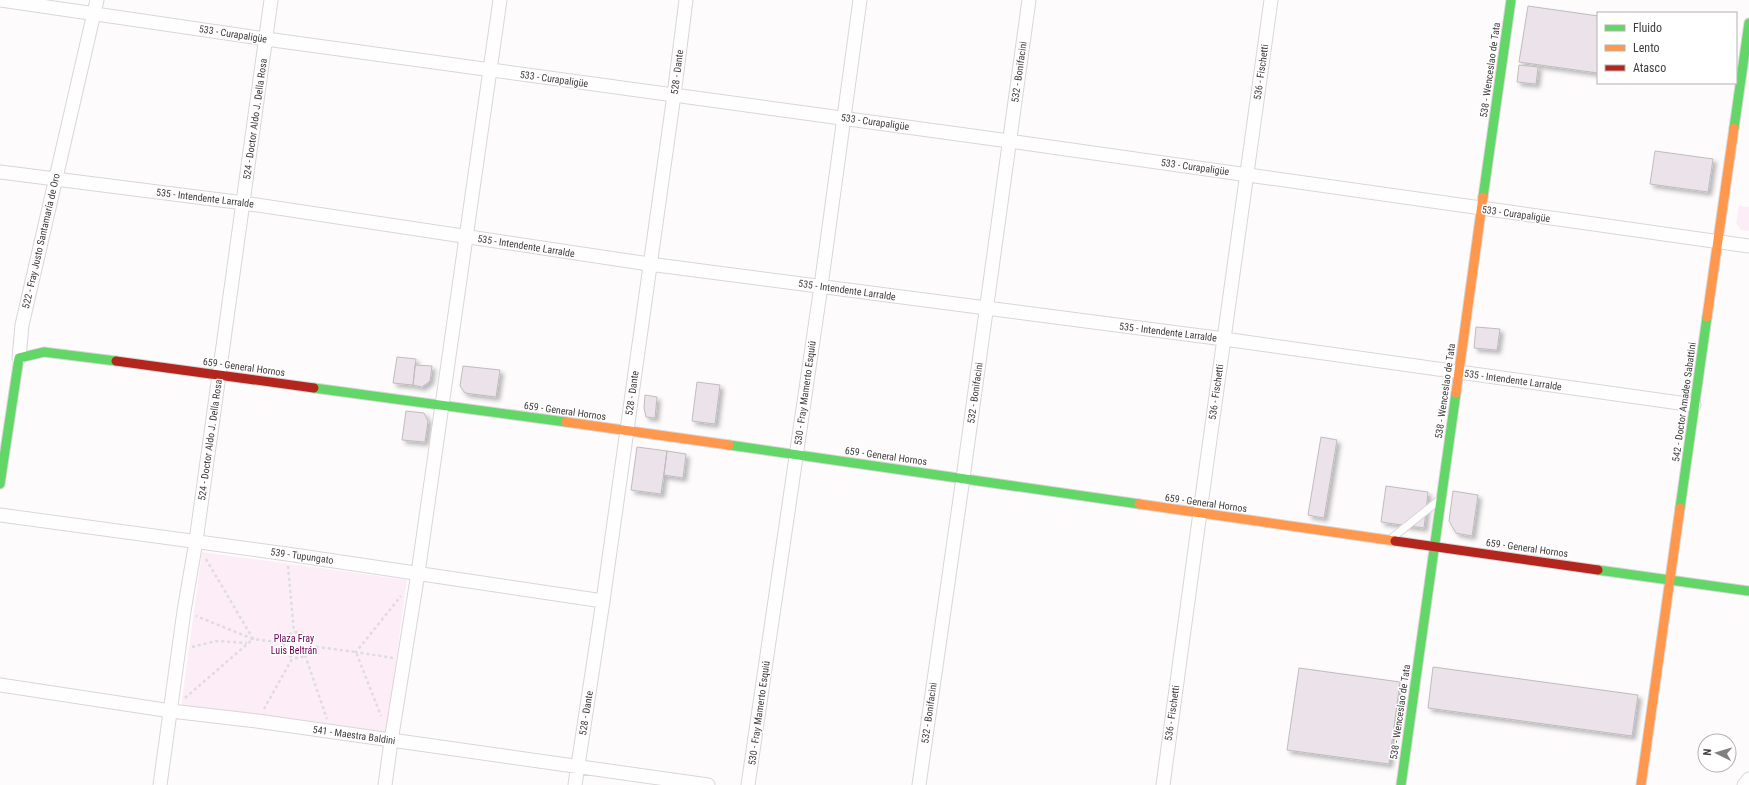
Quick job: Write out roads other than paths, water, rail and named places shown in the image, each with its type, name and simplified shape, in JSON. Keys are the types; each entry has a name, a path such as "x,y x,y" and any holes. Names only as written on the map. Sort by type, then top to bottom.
{"street":[{"name":"533 - Curapaligüe","path":"0,0 266,39 1009,141 1749,246"},
{"name":"522 - Fray Justo Santamaría de Oro","path":"0,484 19,358 22,325 97,0"},
{"name":"524 - Doctor Aldo J. Della Rosa","path":"160,785 244,203 271,0"},
{"path":"385,785 443,406 500,0"},
{"name":"528 - Dante","path":"575,785 603,601 686,0"},
{"name":"530 - Fray Mamerto Esquiú","path":"748,785 821,286 860,0"},
{"name":"532 - Bonifacini","path":"919,785 1029,0"},
{"name":"536 - Fischetti","path":"1163,785 1198,513 1224,339 1271,0"},
{"name":"538 - Wenceslao de Tata","path":"1401,785 1511,0"},
{"name":"542 - Doctor Amadeo Sabattini","path":"1641,785 1749,23"},
{"name":"535 - Intendente Larralde","path":"0,172 244,203 650,264 1224,339 1694,405"},
{"name":"659 - General Hornos","path":"19,358 44,352 219,375 796,454 1198,513 1749,590"},
{"path":"4,383 13,391"},
{"name":"539 - Tupungato","path":"0,515 196,541 603,601"},
{"name":"541 - Maestra Baldini","path":"0,685 171,711 257,721 708,785"},
{"path":"1744,785 1749,779"}],"lane":[{"path":"1390,540 1441,499"}],"park label":[{"name":"Plaza Fray Luis Beltrán","path":"294,644"}]}
